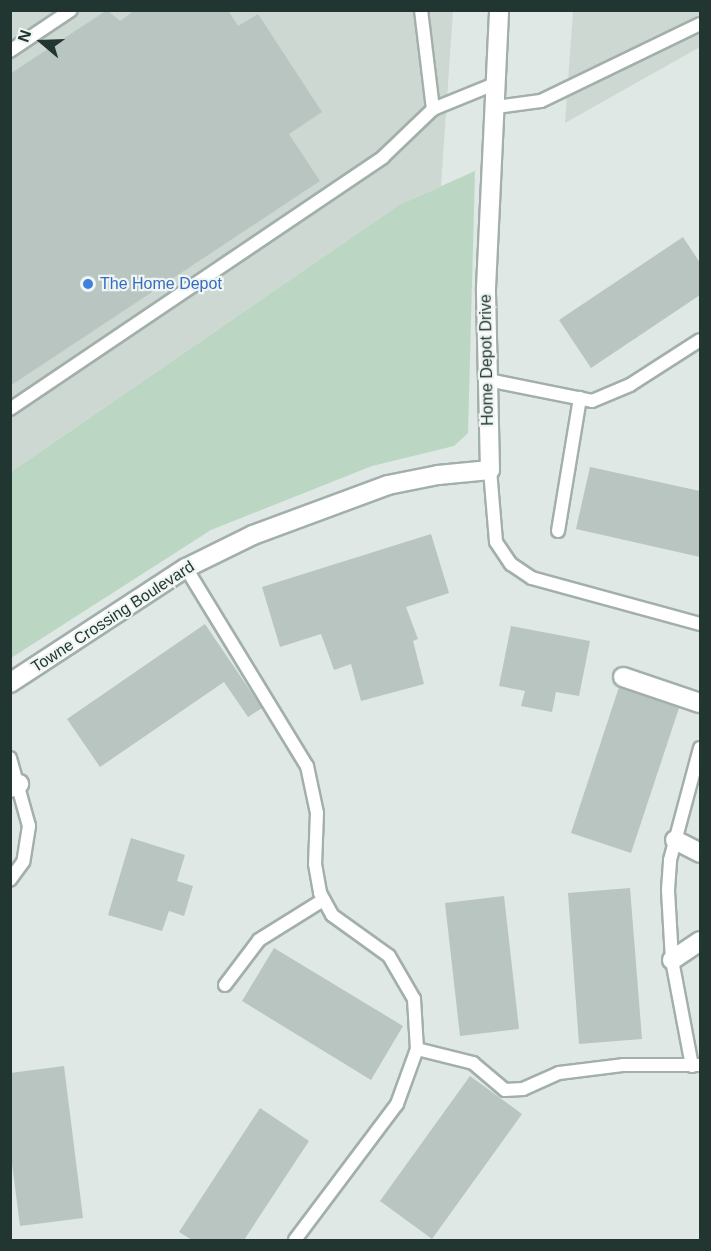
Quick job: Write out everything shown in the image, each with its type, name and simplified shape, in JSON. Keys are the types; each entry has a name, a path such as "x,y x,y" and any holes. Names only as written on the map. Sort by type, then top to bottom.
{"street":[{"name":"Home Depot Drive","path":"490,470 486,288 499,10"},
{"name":"Towne Crossing Boulevard","path":"10,683 186,568 253,535 388,485 490,470"},
{"path":"623,677 700,702"},
{"path":"675,840 700,854"},
{"path":"672,960 700,941"}],"lane":[{"path":"10,51 71,10"},
{"path":"418,12 433,109"},
{"path":"496,107 541,101 700,24"},
{"path":"10,409 383,157 433,109 497,83"},
{"path":"488,380 592,400 630,385 700,340"},
{"path":"558,531 580,398"},
{"name":"Home Depot Drive","path":"490,470 496,542 510,564 532,578 700,624"},
{"path":"186,568 307,766 317,813 315,864 323,900 332,915 389,956 414,999 417,1049 397,1104 295,1240"},
{"path":"417,1049 473,1063 504,1090 523,1089 559,1073 623,1065 696,1065 672,960 668,890 675,840 700,748"},
{"path":"10,758 15,786 29,826 23,862 10,880"},
{"path":"225,985 259,940 323,900"}],"shaded area":[{"path":"11,11 453,11 441,186 399,205 11,472"},
{"path":"573,11 700,11 700,47 565,123"}],"green space":[{"path":"475,171 468,433 454,446 372,466 211,530 11,658 11,472 399,205"}],"building":[{"name":"The Home Depot","path":"107,10 120,21 135,10 228,10 238,26 258,14 322,112 289,134 320,181 10,386 10,74"},
{"path":"683,237 700,263 700,295 591,368 559,320"},
{"path":"590,467 700,491 700,557 576,529"},
{"path":"431,534 449,593 406,607 418,639 413,641 424,684 361,701 351,664 334,670 321,634 280,647 262,587"},
{"path":"205,624 262,708 248,717 224,682 100,767 67,719"},
{"path":"511,626 590,641 579,696 556,692 552,712 521,706 525,691 499,686"},
{"path":"619,687 679,708 631,853 571,833"},
{"path":"131,838 185,855 177,881 193,886 184,916 169,911 162,931 108,915"},
{"path":"630,888 642,1039 579,1044 568,893"},
{"path":"504,896 519,1029 460,1036 445,903"},
{"path":"274,948 403,1026 371,1080 242,1001"},
{"path":"64,1066 83,1218 20,1226 10,1148 10,1073"},
{"path":"470,1076 522,1114 432,1239 380,1201"},
{"path":"260,1108 309,1141 244,1240 192,1240 179,1232"}],"place":[{"name":"The Home Depot","path":"88,284"}]}
